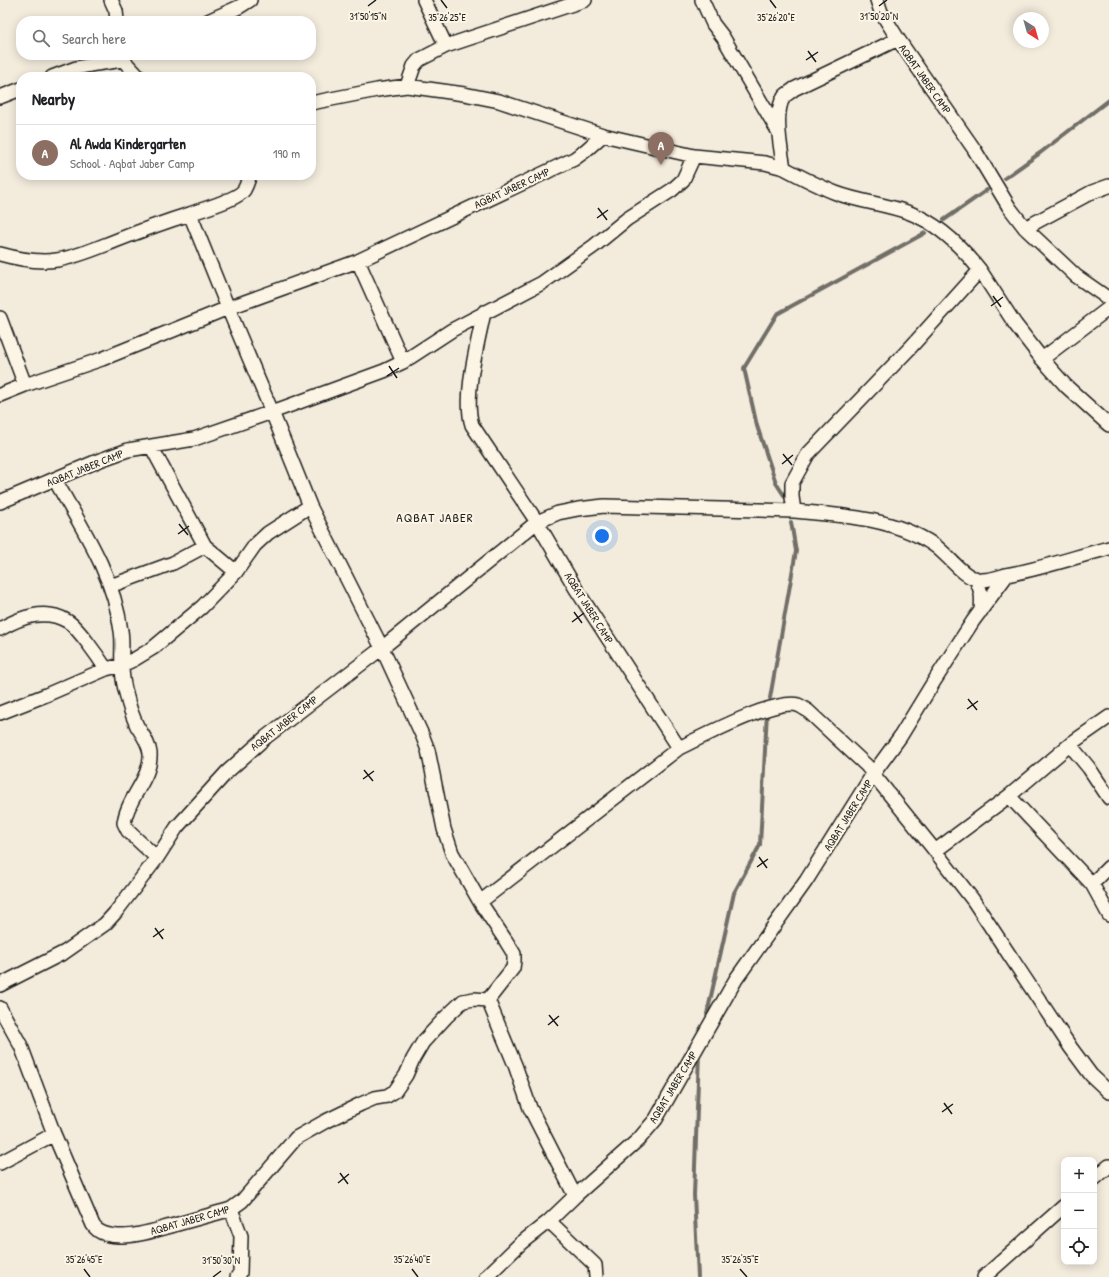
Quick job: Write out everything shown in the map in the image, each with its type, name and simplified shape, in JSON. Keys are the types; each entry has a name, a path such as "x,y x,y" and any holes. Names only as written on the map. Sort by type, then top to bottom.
{"street":[{"path":"111,0 116,16"},
{"path":"219,16 240,7 250,0"},
{"path":"424,0 446,46"},
{"path":"406,86 414,66 419,60 446,46 585,0"},
{"path":"702,0 713,24 723,37 778,131"},
{"path":"877,0 881,12 898,39"},
{"name":"AQBAT JABER CAMP","path":"784,168 778,131 780,108 784,98 794,89 898,39 974,149 1010,207 1026,228 1076,276 1109,299"},
{"path":"65,72 76,68 113,60"},
{"path":"127,60 136,72"},
{"path":"316,102 406,86 464,94 499,101 603,135 694,156 765,163 784,168 836,193 910,213 924,220 955,241 963,249 980,270 1015,324 1042,359 1066,386 1109,425"},
{"path":"0,97 16,91"},
{"name":"AQBAT JABER CAMP","path":"0,395 102,359 228,308 358,261 574,159 603,135"},
{"name":"AQBAT JABER CAMP","path":"0,502 128,450 194,438 272,412 403,362 452,330 542,283 594,246 627,219 672,190 683,180 690,168 694,156"},
{"path":"0,254 36,261 57,260 79,255 154,226 236,197 243,191 248,180"},
{"path":"1026,228 1092,192 1109,186"},
{"path":"190,214 310,506 382,648 423,737 428,750 444,829 452,853 480,902 514,954 512,968 488,1000 515,1065 530,1108 575,1196"},
{"path":"358,261 403,362"},
{"path":"794,511 792,483 808,454 910,348 980,270"},
{"path":"1042,359 1109,308"},
{"name":"AQBAT JABER CAMP","path":"484,312 469,397 469,416 472,425 537,522 576,589 679,748 751,714 789,704 798,705 808,711 862,761 873,774 806,881 736,979 656,1119 639,1139 549,1221 520,1243 486,1277"},
{"path":"0,318 25,385"},
{"path":"151,446 205,546 236,572"},
{"path":"55,480 101,561 110,586 121,632 122,665 126,696 131,713 148,744 150,752 150,762 128,808 124,823 128,831 157,858"},
{"path":"0,713 106,669 122,665 153,648 202,607 236,572 255,545 268,534 310,506"},
{"name":"AQBAT JABER CAMP","path":"0,985 65,952 105,924 157,858 177,827 243,756 300,710 382,648 537,522 558,513 604,506 794,511 848,516 890,525 921,538 934,546 964,573 975,578"},
{"path":"110,586 173,563 205,546"},
{"path":"975,578 982,580 1026,572 1109,548"},
{"path":"1008,575 981,612 933,683 900,737 873,774 973,900 1071,1048 1091,1075 1109,1092"},
{"path":"975,578 980,588 982,598 981,612"},
{"path":"0,629 10,623 31,615 53,616 68,621 106,669"},
{"path":"935,851 1009,796 1070,745 1109,717"},
{"path":"1070,745 1089,768 1109,798"},
{"path":"480,902 679,748"},
{"path":"1009,796 1092,884 1109,915"},
{"path":"1092,884 1109,867"},
{"name":"AQBAT JABER CAMP","path":"0,1008 21,1046 54,1134 88,1216 96,1230 110,1235 124,1236 147,1233 231,1209 242,1201 296,1138 361,1104 375,1098 387,1096 395,1091 406,1075 423,1042 463,1002 474,999 488,1000"},
{"path":"0,1163 54,1134"},
{"path":"1097,1176 1109,1166"},
{"path":"231,1209 241,1236 240,1273 238,1277"},
{"path":"984,1277 1061,1209"},
{"path":"549,1221 595,1265 596,1277"}],"waterway":[{"path":"1005,178 1109,100"},
{"path":"944,220 987,190"},
{"path":"787,500 776,483 757,426 744,368 777,314 925,233"},
{"path":"770,698 796,551 791,522"},
{"path":"707,1014 734,893 760,845 767,712"},
{"path":"698,1277 694,1195 699,1052"}],"place":[{"name":"Al Awda Kindergarten","path":"661,165"}],"district":[{"name":"AQBAT JABER","path":"435,517"}]}
